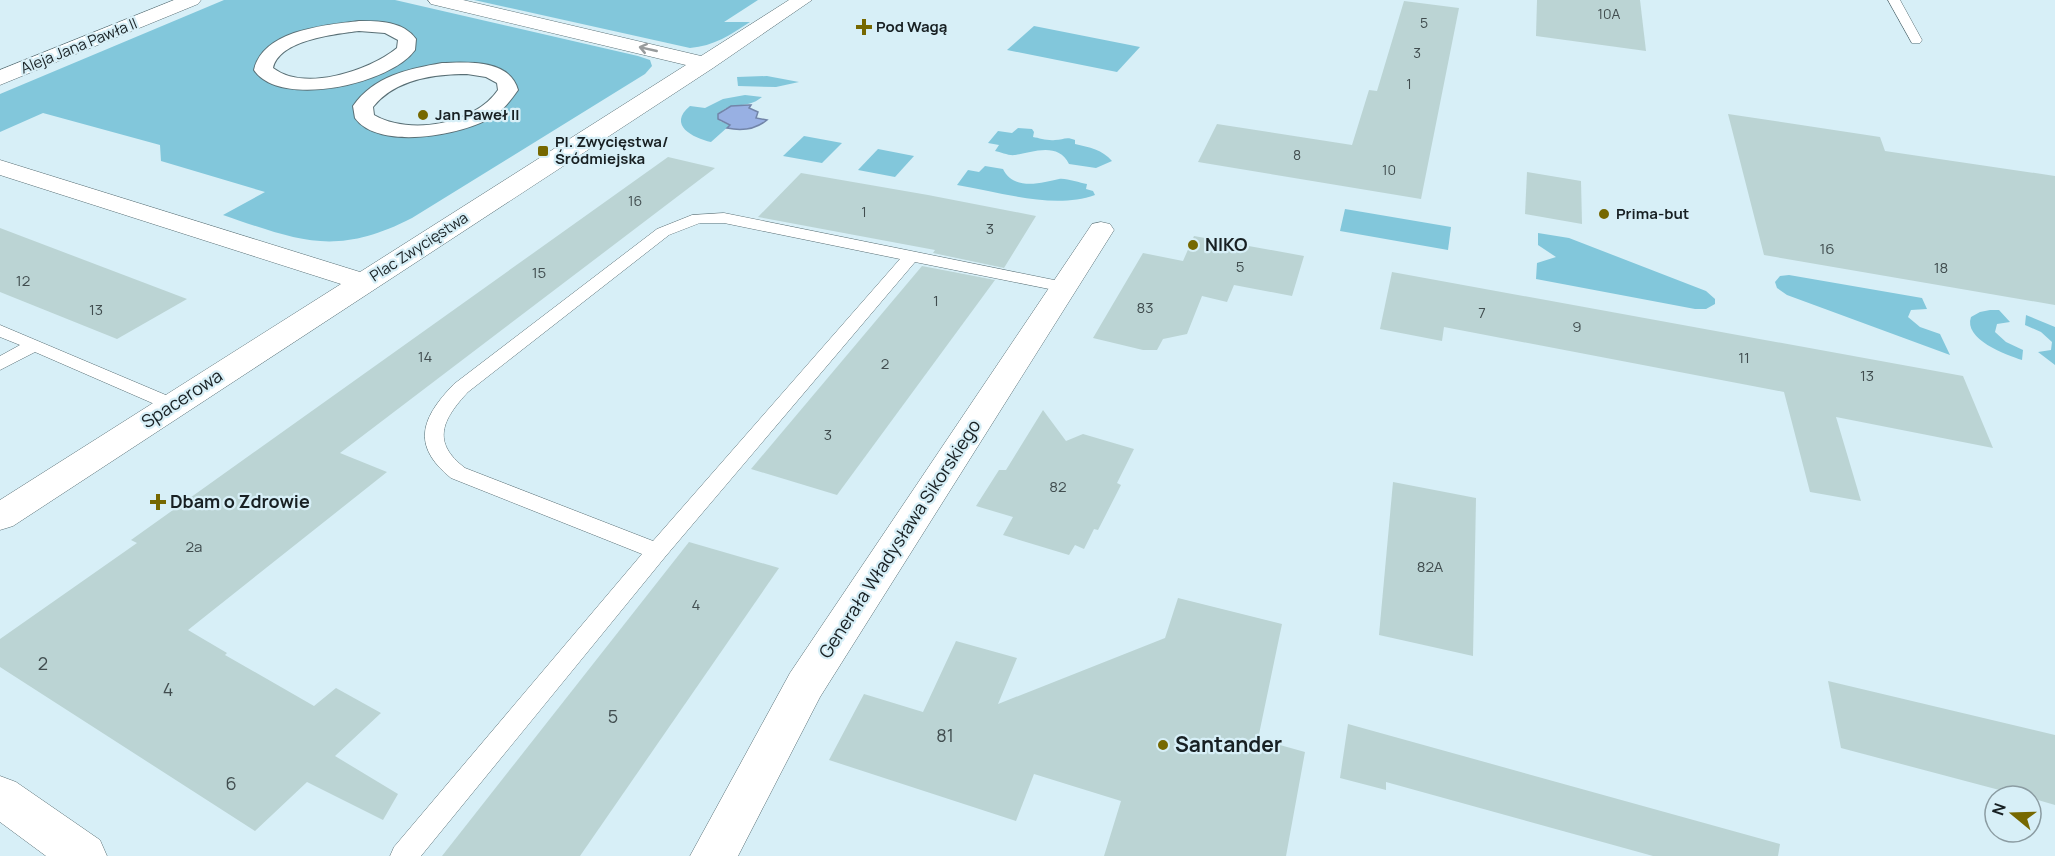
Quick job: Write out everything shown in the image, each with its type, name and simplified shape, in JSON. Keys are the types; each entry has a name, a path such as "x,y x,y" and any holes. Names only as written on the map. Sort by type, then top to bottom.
{"street":[{"name":"Aleja Jana Pawła II","path":"0,78 191,0"},
{"path":"438,0 705,63"},
{"name":"Plac Zwycięstwa","path":"0,167 364,282 802,0"},
{"path":"359,26 386,28 405,36 408,42 406,50 388,65 353,77 310,83 278,80 268,76 262,67 264,60 270,54 295,40 328,30 359,26"},
{"path":"442,69 477,69 497,74 507,84 506,96 496,106 479,116 457,124 432,129 400,130 381,127 367,121 362,112 368,99 386,86 413,75 442,69"},
{"name":"Generała Władysława Sikorskiego","path":"713,856 805,685 1101,230"},
{"name":"Spacerowa","path":"0,517 364,282"},
{"path":"0,796 84,856"}],"lane":[{"path":"1894,0 1916,40"},
{"path":"657,551 458,473 445,465 436,454 433,430 448,400 461,388 663,232 680,223 700,218 724,218 1064,287"},
{"path":"404,856 657,551 911,256"},
{"path":"0,330 173,405"},
{"path":"0,364 34,345"}],"shaded area":[{"path":"224,0 395,0 638,56 650,60 652,66 645,74 412,218 361,238 339,241 296,238 223,215 265,192 161,161 160,145 43,113 0,132 0,94","holes":["334,29 402,34 399,57 353,77 278,80 267,57","464,68 506,81 501,103 432,129 367,121 380,89"]},
{"path":"474,0 758,0 724,22 750,22 714,42 690,48"},
{"path":"1034,26 1140,47 1117,72 1007,50"},
{"path":"767,76 799,82 776,87 738,86 737,77"},
{"path":"745,95 762,97 750,103 723,110 718,115 720,121 730,125 711,142 690,134 682,125 681,119 690,106 705,108 723,99"},
{"path":"751,105 749,108 758,112 756,118 767,120 753,127 738,129 727,128 730,125 718,119 718,114 731,106"},
{"path":"1018,128 1032,129 1033,137 1075,140 1075,144 1100,152 1112,161 1096,168 1069,164 1064,157 1051,151 1010,155 995,151 999,145 988,143 998,131 1012,133"},
{"path":"804,136 842,143 822,163 783,156"},
{"path":"878,149 914,156 895,177 858,170"},
{"path":"985,166 1003,169 1008,176 1021,183 1062,179 1087,184 1086,189 1093,191 1095,195 1062,201 1044,200 957,185 968,170 979,172"},
{"path":"1345,209 1451,227 1448,250 1340,231"},
{"path":"1538,233 1569,238 1706,291 1715,299 1715,304 1706,309 1695,309 1536,279 1537,263 1556,257 1538,245"},
{"path":"1789,275 1922,298 1927,309 1911,310 1908,317 1920,327 1940,334 1950,355 1787,295 1777,288 1775,282 1780,276"},
{"path":"1990,310 1999,310 2010,322 1997,324 1995,332 2006,342 2023,350 2022,360 1988,345 1973,332 1970,325 1971,317"},
{"path":"2026,315 2055,327 2055,365 2038,352 2051,350 2052,342 2041,332 2025,325"}],"building":[{"path":"1537,0 1640,0 1646,51 1536,36"},
{"path":"1404,1 1459,8 1421,199 1198,162 1217,124 1352,145 1369,90 1377,91"},
{"path":"1728,114 1880,137 1885,151 2055,176 2055,305 1764,255"},
{"path":"668,157 715,168 340,453 387,472 188,630 227,653 225,655 314,706 336,688 381,713 335,756 398,794 383,820 307,782 255,831 0,667 0,639 137,543 131,540"},
{"path":"1527,172 1581,181 1582,224 1525,214"},
{"path":"801,173 1036,216 1004,268 933,253 935,250 758,217"},
{"path":"0,228 187,299 117,339 0,292"},
{"path":"1194,236 1304,256 1292,296 1234,285 1227,302 1202,296 1187,334 1163,339 1157,350 1143,350 1093,338 1143,253 1183,261"},
{"path":"922,266 995,280 837,495 751,469"},
{"path":"1392,272 1963,376 1993,448 1836,417 1861,501 1810,492 1784,392 1444,327 1442,341 1380,329"},
{"path":"1043,410 1066,441 1083,434 1134,449 1117,483 1121,485 1098,530 1094,529 1084,549 1075,545 1069,555 1003,535 1013,517 976,506 999,470 1006,470"},
{"path":"1393,482 1476,498 1473,656 1379,635"},
{"path":"689,542 779,568 580,856 442,856"},
{"path":"1178,598 1282,624 1258,739 1305,752 1286,856 1104,856 1121,801 1034,774 1016,821 829,760 864,694 923,712 956,641 1017,658 998,704 1165,638"},
{"path":"1828,681 2055,735 2055,805 2043,802 2043,784 1983,786 1841,748"},
{"path":"1348,724 1780,844 1778,856 1653,856 1386,782 1386,790 1340,778"}],"place":[{"name":"Pod Wagą","path":"864,27"},
{"name":"Jan Paweł II","path":"423,115"},
{"name":"Pl. Zwycięstwa/ Śródmiejska","path":"543,151"},
{"name":"Prima-but","path":"1604,214"},
{"name":"NIKO","path":"1193,245"},
{"name":"Dbam o Zdrowie","path":"158,502"},
{"name":"Santander","path":"1163,745"}]}
